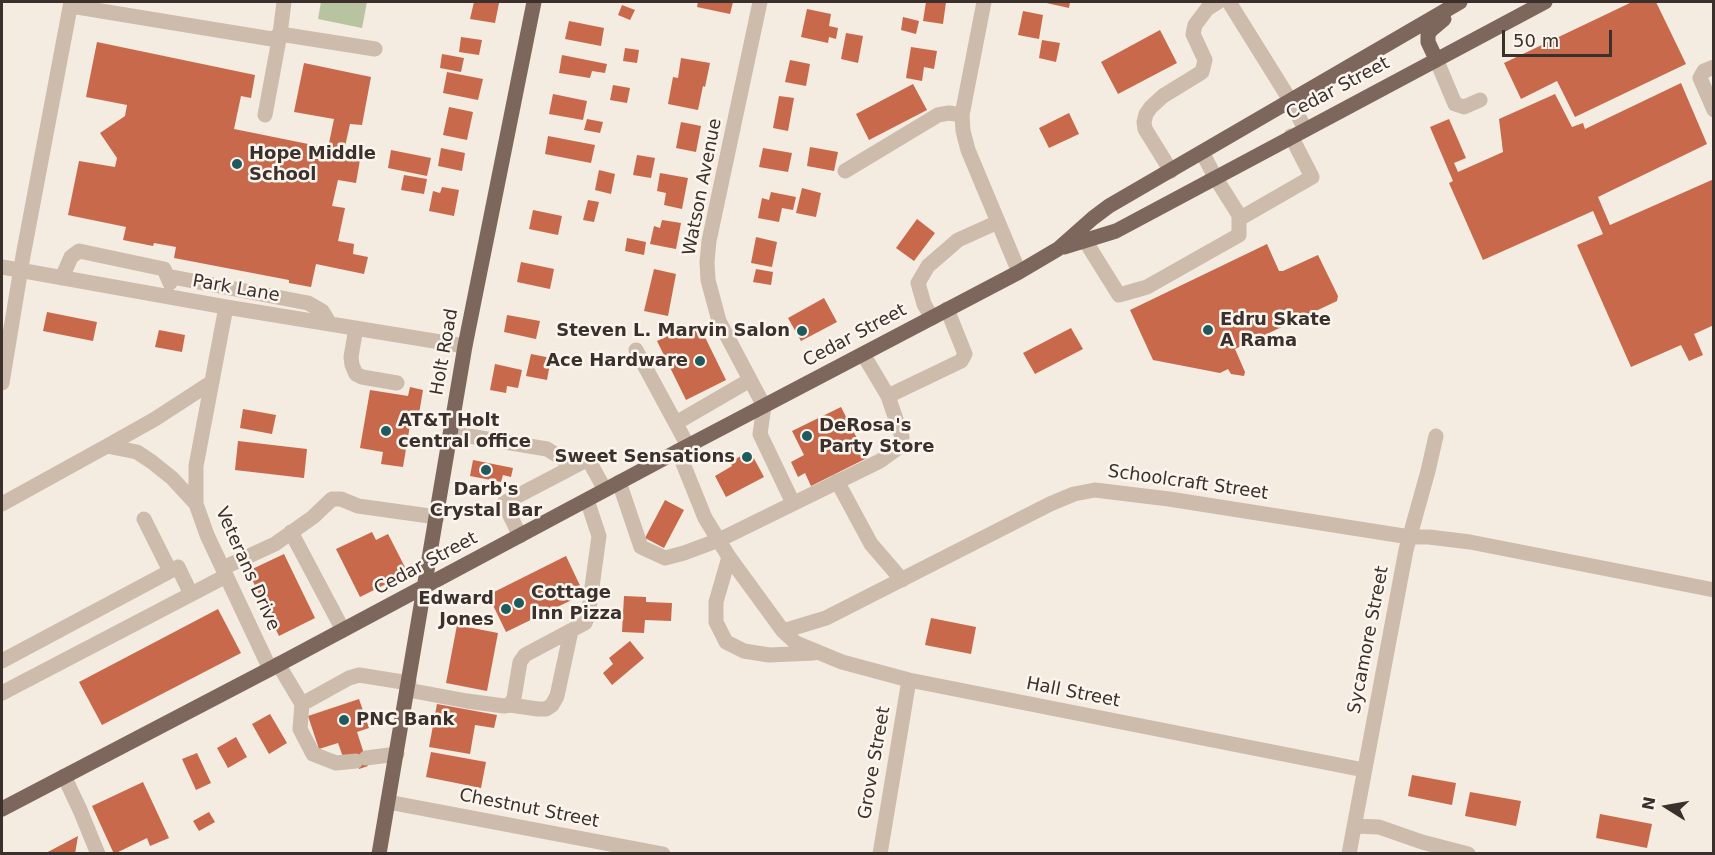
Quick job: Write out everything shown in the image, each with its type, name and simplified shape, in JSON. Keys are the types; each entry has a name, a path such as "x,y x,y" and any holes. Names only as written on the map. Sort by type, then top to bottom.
{"main road":[{"name":"Holt Road","path":"379,854 465,346 534,2"},
{"name":"Cedar Street","path":"2,809 1019,272 1082,236 1109,206 1462,2"},
{"path":"1436,59 1428,42 1428,35 1462,2"},
{"name":"Cedar Street","path":"1082,236 1116,231 1545,2"}],"street":[{"path":"265,115 276,36 284,2"},
{"name":"Watson Avenue","path":"760,2 709,241 707,262 708,280 719,321 764,406"},
{"path":"984,2 962,115 963,131 968,150 1019,272"},
{"path":"1171,171 1145,129 1146,114 1150,107 1163,96 1202,72 1205,60 1193,34 1207,9 1218,2"},
{"path":"1229,2 1290,100 1312,177 1239,219"},
{"path":"2,383 71,4 375,49"},
{"path":"1436,59 1455,104 1464,107 1480,100"},
{"path":"1713,67 1704,72 1700,78 1713,110"},
{"path":"844,171 938,115 950,112 962,115"},
{"path":"1082,236 1119,295 1147,287 1239,236 1239,214 1202,152"},
{"path":"932,318 924,304 918,283 928,266 958,240 998,222"},
{"path":"62,278 71,257 79,251 164,269 170,284 168,297"},
{"name":"Park Lane","path":"2,267 465,346"},
{"path":"167,276 308,303 322,311 330,324"},
{"name":"Veterans Drive","path":"226,307 196,466 196,504 207,535 274,666 302,705"},
{"path":"888,396 961,360 965,354 947,309"},
{"path":"356,328 351,357 356,374 397,383"},
{"path":"636,350 676,423 705,518 729,558 783,631"},
{"path":"620,482 641,547 664,558 718,540 880,461 898,448 902,437 888,396 863,354"},
{"path":"676,423 750,380"},
{"path":"2,504 155,419 212,382"},
{"path":"764,406 760,434 793,502"},
{"path":"451,433 547,449 574,466"},
{"name":"Sycamore Street","path":"1349,854 1410,537 1436,436"},
{"path":"106,446 136,452 152,462 172,478 196,504"},
{"path":"520,536 504,503 588,459 605,490"},
{"path":"837,481 871,544 902,580"},
{"name":"Schoolcraft Street","path":"783,631 826,618 1050,504 1074,494 1095,490 1169,499 1410,537 1470,542 1713,590"},
{"path":"2,693 191,594 275,544 313,517 332,500 341,499 358,506 437,517"},
{"path":"510,705 514,698 520,662 525,655 585,623 588,616 599,536 586,500"},
{"path":"144,519 170,571"},
{"path":"291,532 343,630"},
{"path":"729,558 716,602 716,622 726,642 744,651 769,655 817,653"},
{"path":"2,661 178,567 191,594"},
{"path":"396,754 336,763 313,754 300,729 302,705 349,678 359,675 467,701 546,709 552,705 557,696 571,631"},
{"name":"Hall Street","path":"783,631 796,643 817,653 909,680 1364,770"},
{"name":"Grove Street","path":"880,854 909,680"},
{"path":"64,776 98,854"},
{"name":"Chestnut Street","path":"388,802 663,854"},
{"path":"1354,826 1379,827 1422,842 1468,854"}],"green space":[{"path":"321,2 367,2 362,28 318,19"}],"building":[{"path":"474,2 499,3 495,23 470,19"},
{"path":"698,2 733,2 730,14 697,7"},
{"path":"926,2 946,2 943,24 923,21"},
{"path":"1042,2 1070,2 1069,8"},
{"path":"1632,2 1656,2 1686,64 1575,117 1557,81 1521,99 1504,63"},
{"path":"622,5 635,10 630,20 618,15"},
{"path":"807,9 831,14 829,26 838,28 836,39 829,37 828,43 801,37"},
{"path":"1023,11 1043,15 1039,39 1018,35"},
{"path":"903,17 919,21 916,34 901,30"},
{"path":"569,21 604,28 601,46 565,39"},
{"path":"1160,30 1177,63 1118,94 1101,62"},
{"path":"846,33 863,36 858,63 841,59"},
{"path":"461,37 482,40 479,55 459,52"},
{"path":"1042,40 1060,43 1056,62 1039,58"},
{"name":"Hope Middle School","path":"97,42 255,75 251,98 241,96 234,129 328,148 334,119 294,112 304,63 371,77 362,125 350,124 344,151 361,154 356,183 338,180 332,206 345,208 338,241 354,244 353,254 368,257 364,274 316,264 311,287 289,283 289,280 174,258 176,247 154,243 153,246 123,240 126,227 68,215 79,161 115,167 117,158 100,133 125,116 127,105 86,97"},
{"path":"911,47 937,51 934,69 924,67 922,81 906,78"},
{"path":"625,48 639,50 637,63 623,61"},
{"path":"442,54 464,58 461,72 440,68"},
{"path":"562,55 607,64 605,73 592,71 590,78 559,73"},
{"path":"681,58 710,63 698,110 668,104 673,77 678,78"},
{"path":"790,60 810,64 806,86 785,82"},
{"path":"447,72 483,79 478,100 443,93"},
{"path":"1681,83 1707,144 1598,197 1610,225 1714,179 1714,325 1694,334 1703,355 1689,361 1681,345 1631,367 1577,245 1603,234 1593,211 1483,260 1449,183 1453,181 1430,127 1449,119 1466,158 1454,163 1458,172 1503,152 1499,119 1555,94 1572,127 1583,123 1585,129"},
{"path":"913,84 927,110 869,140 856,114"},
{"path":"613,85 630,88 627,103 610,100"},
{"path":"553,94 587,101 583,120 549,114"},
{"path":"779,96 794,98 788,131 773,128"},
{"path":"449,107 473,112 467,140 443,135"},
{"path":"1069,113 1079,134 1049,148 1039,128"},
{"path":"587,119 603,122 600,133 584,130"},
{"path":"681,122 701,126 696,152 676,148"},
{"path":"548,136 595,145 591,163 545,154"},
{"path":"810,147 838,152 834,171 807,166"},
{"path":"441,148 465,153 462,171 438,166"},
{"path":"763,148 792,153 788,172 759,167"},
{"path":"391,150 431,158 427,176 388,168"},
{"path":"637,155 655,158 651,178 633,175"},
{"path":"599,170 615,174 611,194 595,190"},
{"path":"660,173 688,178 682,209 664,205 666,193 657,191"},
{"path":"404,175 427,179 424,194 401,190"},
{"path":"442,187 459,190 454,216 429,211 433,191 440,193"},
{"path":"802,188 821,193 816,217 796,213"},
{"path":"771,192 796,197 793,210 782,208 779,222 758,218 762,198 769,200"},
{"path":"588,200 599,202 594,222 583,220"},
{"path":"533,210 562,216 558,235 529,229"},
{"path":"917,219 935,233 914,261 896,248"},
{"path":"662,220 681,223 676,249 650,244 654,226 660,228"},
{"path":"756,237 777,242 772,267 751,263"},
{"path":"627,238 646,242 644,255 625,251"},
{"name":"Edru Skate A Rama","path":"1267,244 1279,271 1318,255 1338,296 1337,301 1235,349 1245,372 1244,376 1231,374 1228,369 1220,373 1153,360 1130,310"},
{"path":"521,262 554,269 550,289 517,282"},
{"path":"654,269 676,274 668,316 644,311"},
{"path":"756,269 773,272 771,285 753,282"},
{"path":"824,298 837,322 801,341 788,318"},
{"path":"47,312 97,322 93,341 43,331"},
{"path":"507,315 540,321 536,339 504,332"},
{"path":"700,327 726,380 686,400 657,341 675,333 677,338"},
{"path":"1071,328 1083,349 1035,374 1023,353"},
{"path":"159,330 185,335 182,352 155,347"},
{"path":"531,354 551,358 547,380 526,376"},
{"path":"495,364 522,370 518,388 507,386 506,393 490,390"},
{"name":"AT&T Holt central office","path":"410,387 423,390 419,414 412,413 403,467 381,464 383,452 360,448 370,390 408,396"},
{"path":"841,407 867,458 811,486 805,473 798,477 791,462 804,455 792,431"},
{"path":"243,409 276,415 272,434 240,428"},
{"path":"238,441 307,449 304,478 235,470"},
{"path":"750,451 764,477 726,497 715,476 732,466 730,462"},
{"path":"473,460 513,468 511,477 503,475 501,482 470,476"},
{"path":"665,500 684,510 664,548 645,538"},
{"path":"372,532 376,540 388,534 408,573 360,597 336,549"},
{"path":"284,554 315,618 279,636 248,571"},
{"path":"566,556 584,594 506,632 488,595"},
{"path":"624,596 646,597 646,602 672,603 671,621 645,620 644,633 622,632"},
{"path":"218,609 241,653 102,725 79,682"},
{"path":"931,618 976,627 971,654 925,645"},
{"path":"457,625 498,633 487,691 446,683"},
{"path":"630,641 644,658 612,685 603,673 613,664 609,658"},
{"path":"359,699 369,728 357,732 368,766 359,769 353,754 343,757 338,743 319,749 308,716"},
{"path":"437,704 497,715 494,728 475,725 470,754 429,747"},
{"path":"270,714 287,743 269,754 252,724"},
{"path":"236,737 247,757 228,768 217,748"},
{"path":"431,752 486,762 481,788 426,777"},
{"path":"197,753 211,783 196,790 182,759"},
{"path":"1412,775 1456,783 1452,805 1408,796"},
{"path":"143,782 169,838 150,846 147,838 114,854 92,806"},
{"path":"1470,792 1521,801 1516,826 1465,816"},
{"path":"209,812 215,822 199,831 193,821"},
{"path":"1600,814 1652,824 1647,848 1596,838"},
{"path":"78,836 75,854 44,854"}],"place":[{"name":"Hope Middle School","path":"237,164"},
{"name":"Edru Skate A Rama","path":"1208,330"},
{"name":"Steven L. Marvin Salon","path":"802,331"},
{"name":"Ace Hardware","path":"700,361"},
{"name":"AT&T Holt central office","path":"386,431"},
{"name":"DeRosa's Party Store","path":"807,436"},
{"name":"Sweet Sensations","path":"747,457"},
{"name":"Darb's Crystal Bar","path":"486,470"},
{"name":"Cottage Inn Pizza","path":"519,603"},
{"name":"Edward Jones","path":"506,609"},
{"name":"PNC Bank","path":"344,720"}]}
